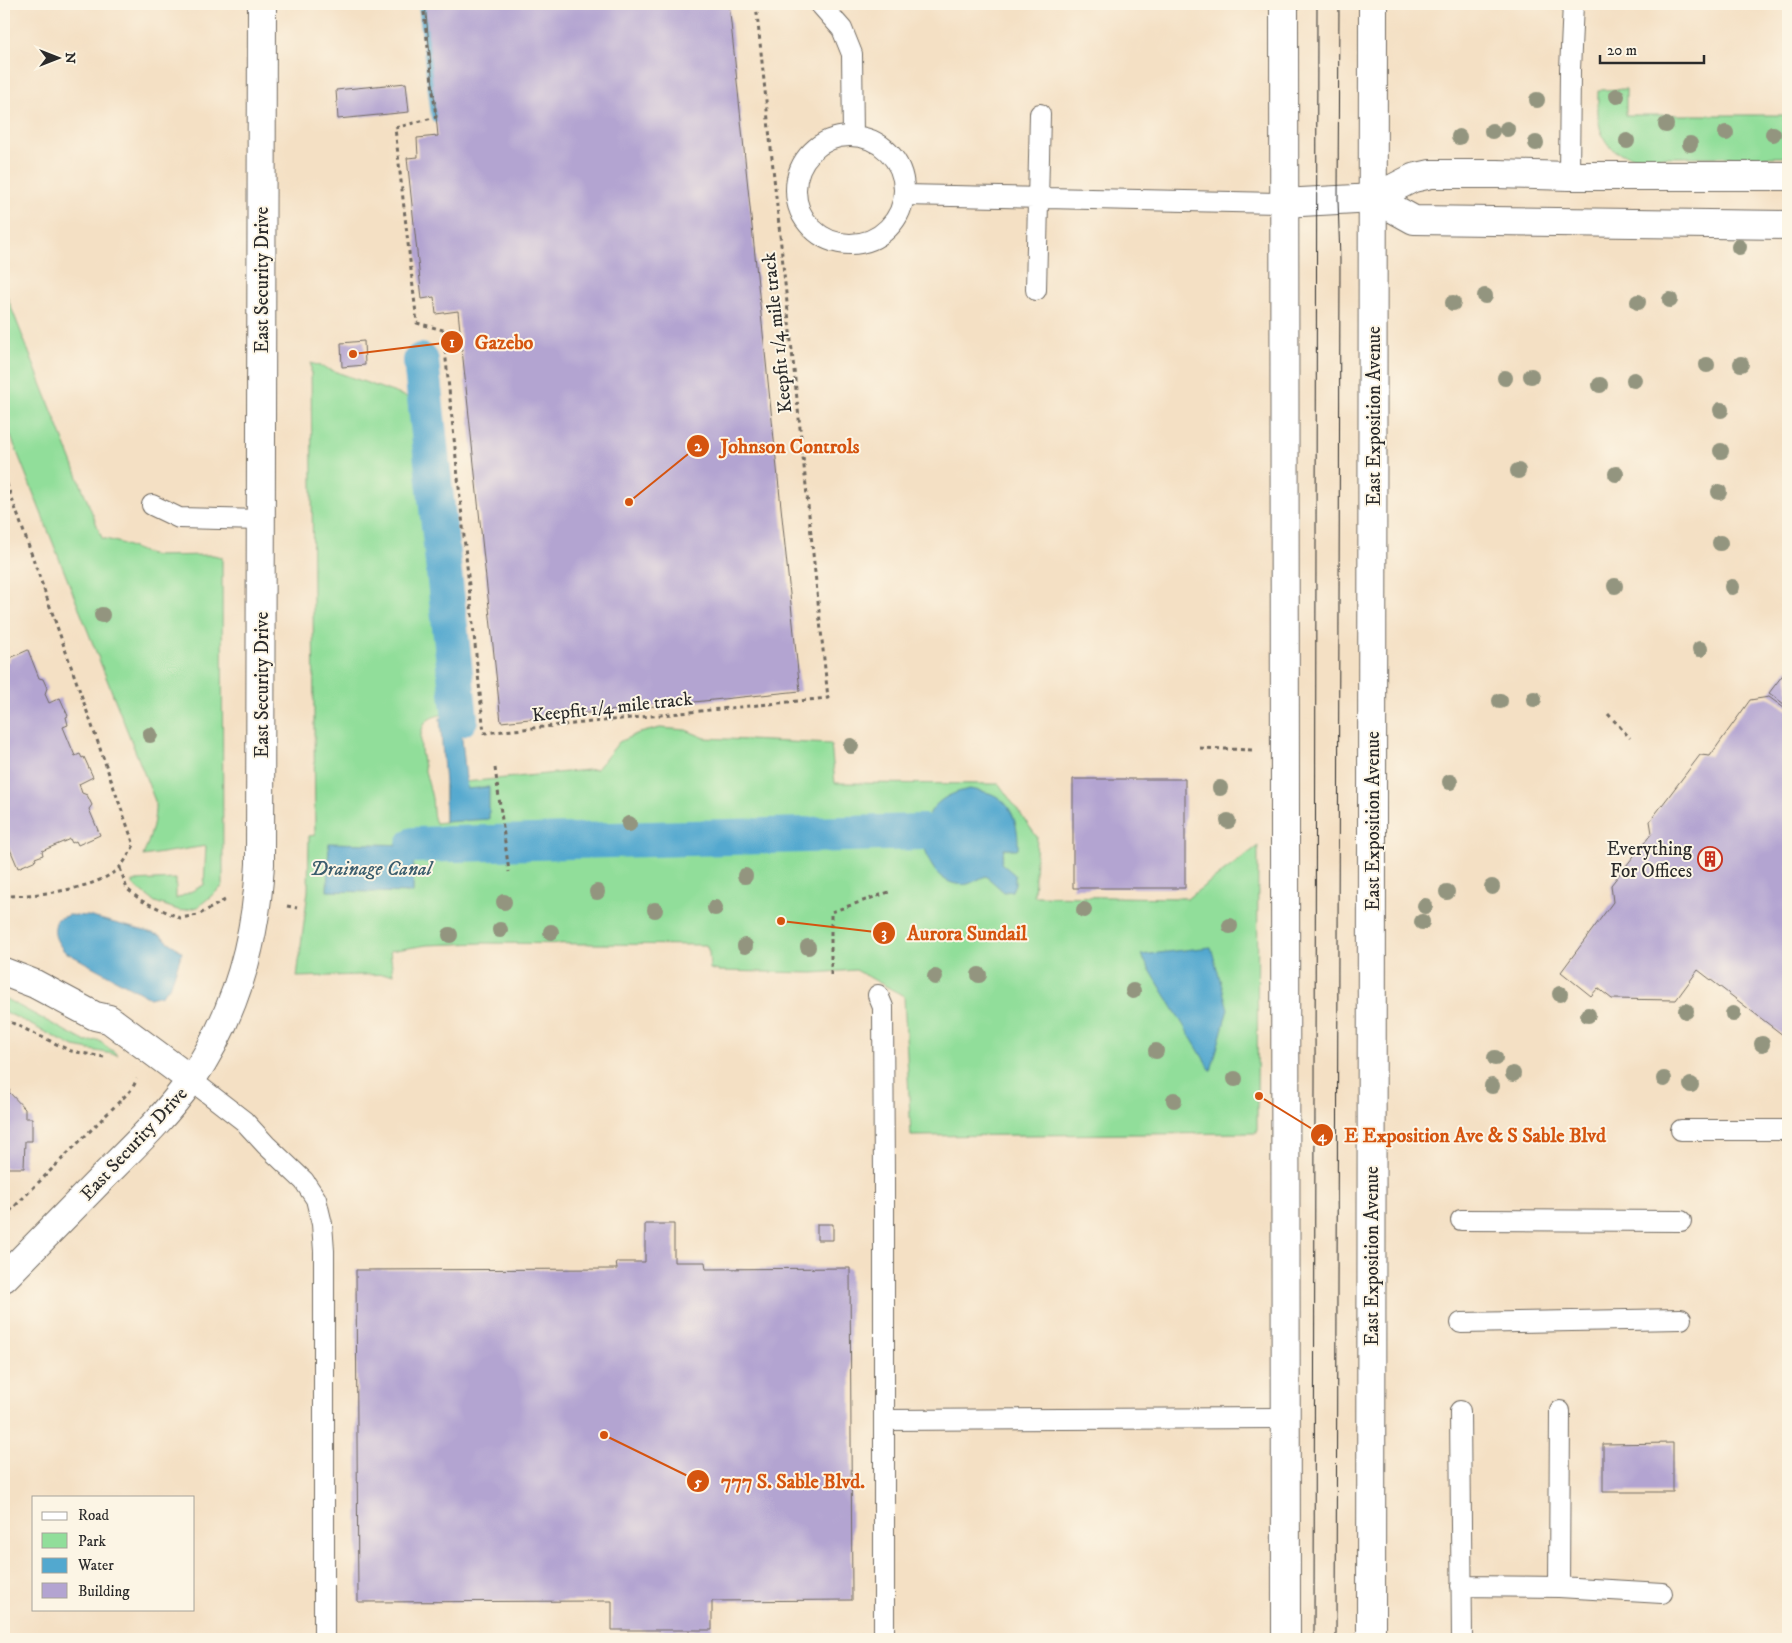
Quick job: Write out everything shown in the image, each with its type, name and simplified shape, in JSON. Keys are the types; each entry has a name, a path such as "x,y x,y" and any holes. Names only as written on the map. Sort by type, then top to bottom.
{"street":[{"name":"East Security Drive","path":"4,1278 149,1130 191,1080 221,1029 233,1000 246,960 258,903 260,864 262,4"},
{"path":"1284,4 1286,1639"},
{"name":"East Exposition Avenue","path":"1371,1639 1373,4"},
{"path":"1283,203 1374,198 1413,178 1431,174 1788,176"},
{"path":"1374,198 1414,220 1788,225"},
{"path":"4,972 35,984 95,1016 109,1019 191,1080"}],"lane":[{"path":"820,4 842,29 852,54 853,136"},
{"path":"1569,176 1572,4"},
{"path":"1036,290 1040,114"},
{"path":"853,136 871,140 885,148 896,161 903,177 904,195 901,211 892,225 880,236 866,243 849,245 833,242 817,234 805,221 798,206 796,188 799,171 807,156 821,144 836,138 853,136"},
{"path":"904,195 1283,203"},
{"path":"152,505 179,518 261,520"},
{"path":"878,995 883,1007 884,1639"},
{"path":"191,1080 244,1121 304,1181 316,1199 322,1224 324,1251 324,1639"},
{"path":"1681,1130 1788,1130"},
{"path":"1461,1220 1681,1221"},
{"path":"1461,1323 1681,1319"},
{"path":"1460,1411 1462,1639"},
{"path":"1559,1587 1560,1411"},
{"path":"884,1420 1286,1418"},
{"path":"1461,1586 1559,1587 1662,1593"}],"path":[{"name":"Keepfit 1/4 mile track","path":"423,4 436,117 395,128 417,323 443,330 484,733 828,698 756,4"},
{"path":"4,476 134,845 120,868 96,882 34,896 4,896"},
{"path":"1608,714 1630,738"},
{"path":"1200,748 1255,750"},
{"path":"495,768 508,870"},
{"path":"120,868 127,889 142,901 180,918 198,915 227,899"},
{"path":"831,974 831,912 892,891"},
{"path":"4,1019 71,1051 110,1058"},
{"path":"4,1217 132,1089 137,1080 135,1074"}],"green space":[{"path":"1626,89 1626,115 1788,115 1788,157 1634,157 1617,152 1609,145 1601,131 1598,115 1598,90"},
{"path":"4,289 102,538 121,543 153,556 213,555 222,557 223,886 198,907 181,911 155,902 133,885 133,881 176,879 176,899 204,885 206,846 143,856 150,836 155,801 4,419"},
{"path":"311,363 418,401 451,713 428,720 422,729 422,757 436,823 445,822 445,784 597,769 619,742 636,734 660,728 686,730 705,738 831,744 835,783 999,784 1037,837 1034,896 1188,898 1258,846 1257,1133 911,1136 904,996 856,970 813,973 719,971 710,969 709,952 706,945 482,943 427,945 390,951 393,974 297,977 308,891 309,836 315,835"},
{"path":"4,998 86,1042 98,1040 118,1055 74,1047 4,1011"}],"water":[{"path":"440,718 460,719 467,789 489,787 489,819 445,822 445,784"},
{"path":"969,789 989,793 997,797 1004,802 1013,816 1016,824 1018,849 1004,849 1001,863 1015,875 1015,884 1012,891 1004,892 986,876 968,884 954,884 942,878 933,868 927,855 924,841 925,827 929,814 945,798"},
{"name":"Drainage Canal","path":"329,843 414,845 413,893 327,891"},
{"path":"69,915 88,916 160,935 182,952 171,985 162,995 150,998 64,951 57,939 55,928 57,919"},
{"path":"1211,947 1228,1009 1211,1071 1141,955"}],"building":[{"path":"425,4 729,4 800,691 501,722 458,311 436,314 434,297 422,299 407,158 418,157 417,138 438,136"},
{"path":"406,83 409,112 338,119 336,90"},
{"path":"364,341 365,365 342,367 341,343"},
{"path":"28,650 39,678 43,679 47,688 45,694 49,703 60,698 68,716 66,717 68,725 63,727 75,756 80,754 82,758 84,757 93,777 79,784 82,793 87,795 92,805 89,809 100,835 78,845 76,841 72,843 70,839 42,851 43,855 35,858 36,860 18,868 4,839 4,663 9,661 8,659"},
{"path":"1788,668 1788,707 1769,693"},
{"name":"Everything For Offices","path":"1769,697 1788,711 1788,1039 1698,970 1676,1000 1612,999 1598,988 1591,996 1561,972 1613,902 1611,885 1652,833 1650,821 1700,755 1710,756 1750,700"},
{"path":"1073,779 1185,779 1185,888 1073,888"},
{"path":"4,1083 10,1090 9,1092 25,1109 25,1118 32,1118 32,1141 25,1141 24,1168 4,1168"},
{"path":"645,1224 674,1224 674,1262 705,1262 706,1269 850,1268 852,1600 712,1601 712,1630 612,1630 612,1601 358,1602 356,1270 617,1269 616,1262 645,1262"},
{"path":"817,1224 833,1224 833,1240 817,1240"},
{"path":"1673,1443 1673,1492 1603,1492 1603,1444"}],"waterway":[{"path":"423,4 436,117"},
{"path":"421,361 460,719"},
{"path":"414,845 923,832"}],"tram line":[{"path":"1314,1639 1317,4"},
{"path":"1336,1639 1339,4"}],"place":[{"name":"Gazebo","path":"353,354"},
{"name":"Johnson Controls","path":"629,502"},
{"name":"Everything For Offices","path":"1710,859"},
{"name":"Aurora Sundail","path":"781,921"},
{"name":"E Exposition Ave & S Sable Blvd","path":"1259,1096"},
{"name":"777 S. Sable Blvd.","path":"604,1435"}]}
